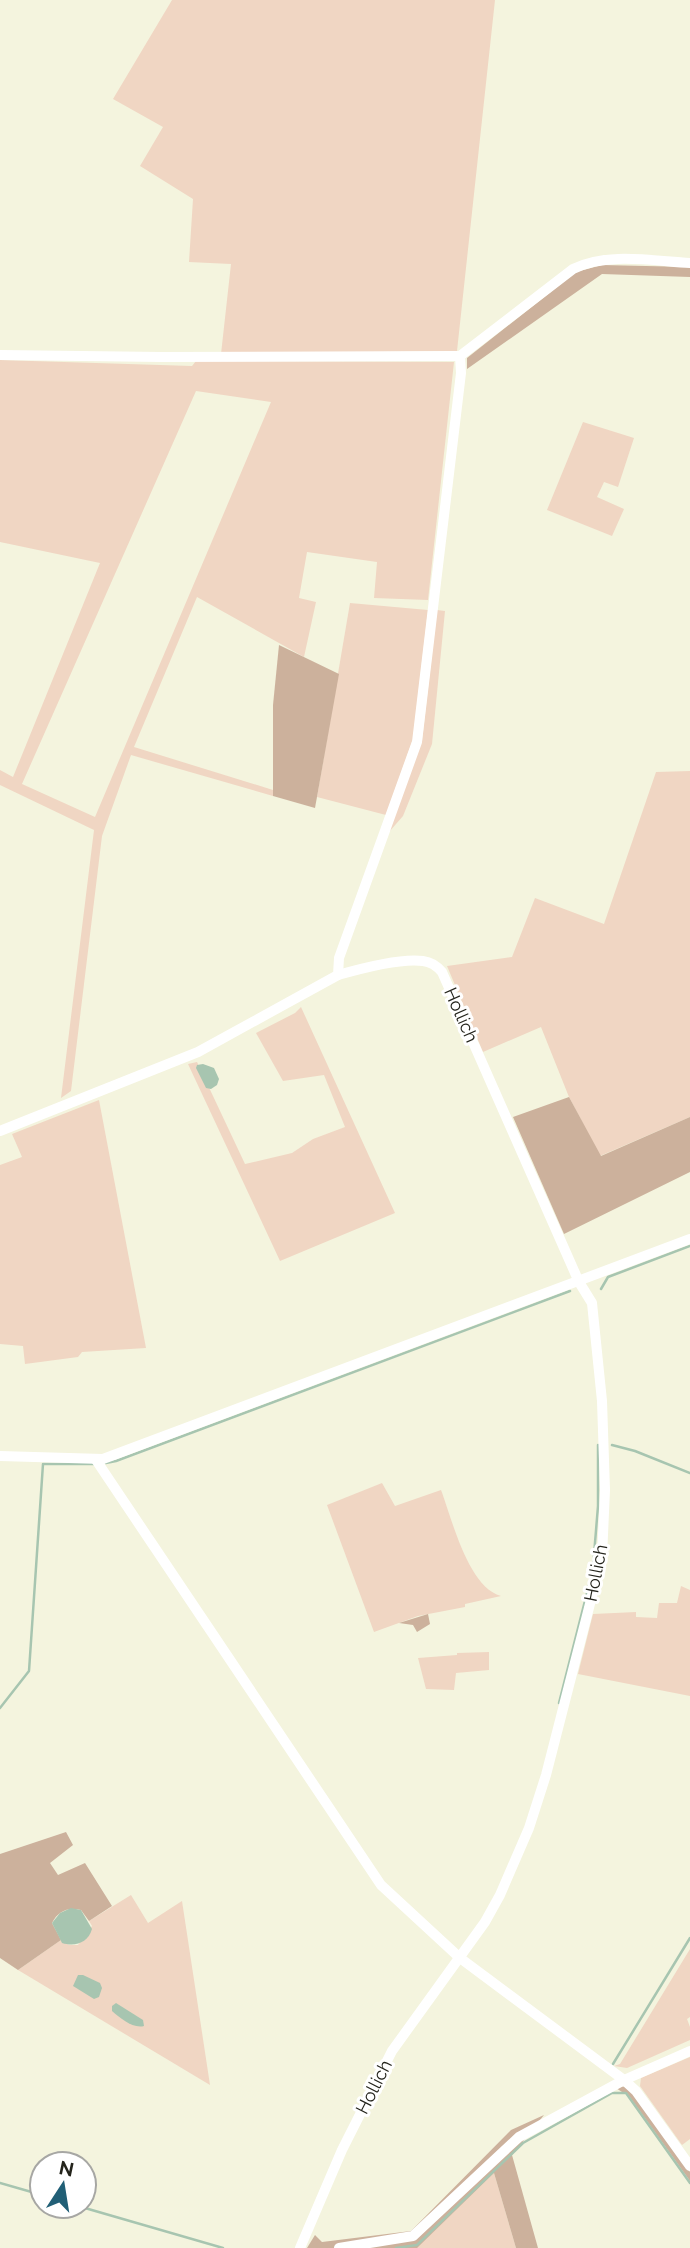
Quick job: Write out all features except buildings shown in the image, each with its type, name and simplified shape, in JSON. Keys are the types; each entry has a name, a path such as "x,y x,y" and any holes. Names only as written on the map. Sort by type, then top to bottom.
{"street":[{"path":"0,355 460,356 573,269 585,263 614,260 690,263"},
{"path":"338,975 339,958 417,742 461,373 460,356"},
{"name":"Hollich","path":"0,1132 198,1052 338,975 359,969 426,961 439,967 579,1282 592,1303 602,1401 605,1490 602,1557 546,1775 529,1828 500,1895 485,1922 392,2051 342,2150 300,2248"},
{"path":"0,1456 96,1460 690,1239"},
{"path":"96,1460 381,1885 460,1958 624,2080 636,2091 690,2166"},
{"path":"339,2248 413,2236 519,2137 624,2080 690,2051"}],"shaded area":[{"path":"172,0 495,0 457,351 221,354 231,264 189,262 193,199 140,166 163,127 113,99"},
{"path":"602,265 690,267 690,277 602,274 467,369 467,358 576,272"},
{"path":"0,360 192,366 196,361 454,362 428,600 374,598 377,562 307,552 299,598 316,602 304,657 197,597 134,747 273,790 273,796 131,755 102,836 71,1091 61,1098 94,830 0,785 0,770 13,777 100,563 0,542","holes":["196,391 271,402 95,817 22,784"]},
{"path":"583,422 634,438 618,487 604,482 597,497 624,509 612,536 547,510"},
{"path":"350,603 428,610 413,739 386,815 317,797"},
{"path":"437,610 445,611 432,744 403,816 389,832 422,741"},
{"path":"279,645 339,674 315,808 273,796 273,705"},
{"path":"690,771 690,1117 600,1156 569,1097 541,1027 483,1052 447,966 512,957 535,898 604,924 656,772"},
{"path":"301,1007 395,1213 280,1261 188,1064 197,1062 245,1164 292,1153 313,1139 345,1127 324,1075 283,1081 256,1033 295,1013"},
{"path":"197,1065 214,1068 219,1079 217,1085 211,1089 206,1088 196,1068"},
{"path":"569,1097 601,1156 690,1117 690,1172 564,1234 513,1117"},
{"path":"99,1100 146,1348 82,1352 78,1357 25,1364 23,1346 0,1344 0,1165 22,1157 12,1134"},
{"path":"382,1483 395,1506 441,1490 470,1566 489,1590 501,1596 465,1604 465,1607 418,1616 374,1632 327,1505"},
{"path":"681,1586 690,1590 690,1696 578,1674 593,1614 636,1612 636,1617 657,1618 659,1603 677,1603"},
{"path":"428,1614 430,1624 417,1632 413,1625 399,1623"},
{"path":"489,1652 489,1670 456,1673 454,1690 426,1689 418,1658"},
{"path":"66,1832 73,1845 50,1863 58,1875 85,1863 112,1906 89,1921 81,1910 72,1909 60,1913 52,1923 61,1940 18,1970 0,1958 0,1854"},
{"path":"131,1895 148,1923 182,1901 210,2085 18,1970 61,1940 69,1945 78,1945 92,1926 89,1921"},
{"path":"71,1908 81,1910 92,1929 80,1943 62,1943 52,1923 60,1913"},
{"path":"690,1949 690,2017 687,2019 690,2040 627,2068 614,2066 620,2064"},
{"path":"78,1975 100,1983 102,1988 99,1997 94,1999 73,1986"},
{"path":"116,2003 143,2020 144,2026 131,2024 115,2014 112,2006"},
{"path":"690,2057 690,2139 682,2145 640,2086 641,2078"},
{"path":"620,2086 635,2094 690,2172 690,2181 627,2093 616,2088"},
{"path":"544,2115 512,2155 538,2248 516,2248 494,2173 417,2248 307,2248 315,2235 322,2242 411,2231 511,2130"},
{"path":"494,2173 516,2248 417,2248 417,2247"}],"waterway":[{"path":"601,1289 608,1277 690,1246"},
{"path":"106,1463 570,1291"},
{"path":"593,1567 598,1506 598,1445"},
{"path":"612,1445 635,1451 690,1473"},
{"path":"0,1708 29,1671 43,1464 96,1464"},
{"path":"559,1703 590,1581"},
{"path":"613,2064 690,1938"},
{"path":"396,2248 417,2245 523,2143 612,2093 626,2093 690,2183"},
{"path":"0,2183 28,2191"},
{"path":"98,2212 223,2248"}]}
